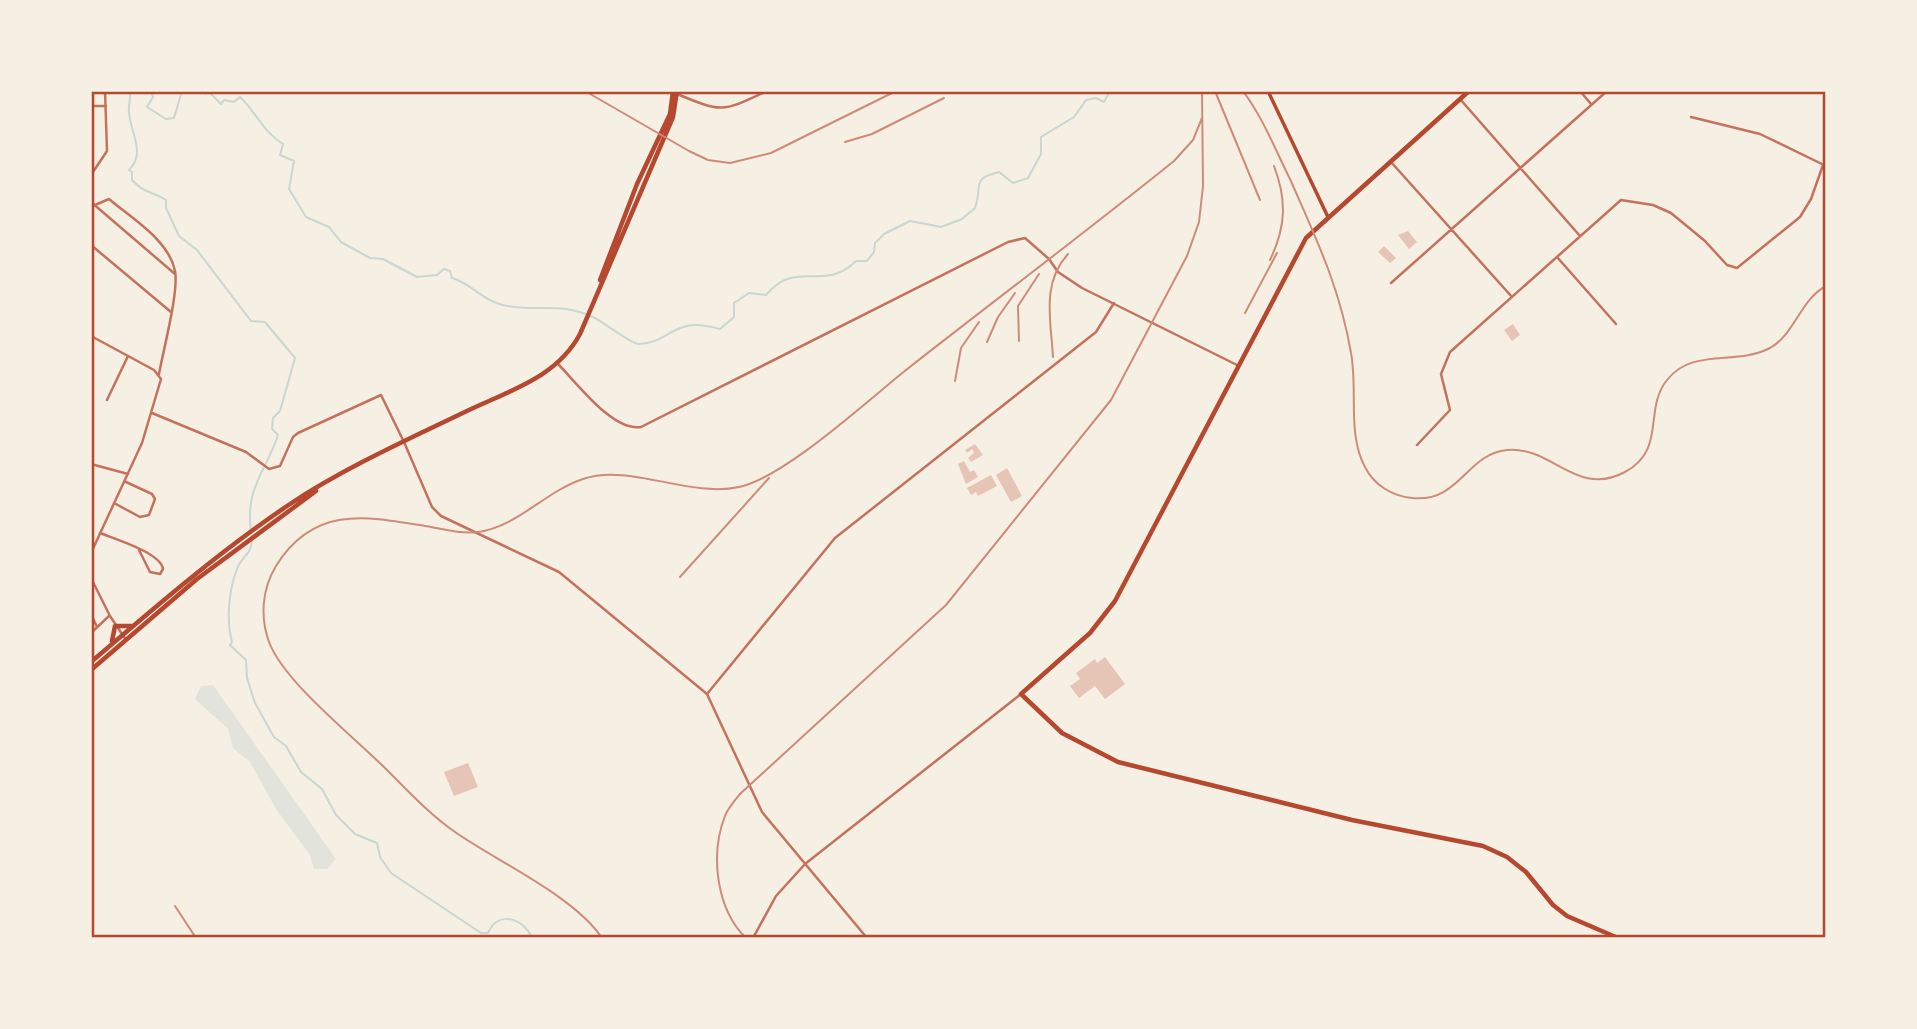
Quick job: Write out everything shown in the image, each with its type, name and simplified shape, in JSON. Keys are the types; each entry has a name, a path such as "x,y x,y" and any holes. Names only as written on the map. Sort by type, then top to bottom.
{"highway":[{"path":"1469,91 1315,229 1299,248 1109,609 1090,633 1021,694 1062,733 1118,762 1352,820 1483,846 1507,856 1526,872 1553,905 1567,916 1618,938"},
{"path":"91,670 132,626 233,545 318,488 404,442 527,384 558,364 574,344 585,321 673,117 676,92"},
{"path":"91,662 197,579 309,499 318,488"},
{"path":"111,646 116,626 132,626"}],"main road":[{"path":"1268,91 1328,217"}],"street":[{"path":"91,175 106,154 105,91"},
{"path":"676,92 724,110 767,91"},
{"path":"1580,91 1591,105"},
{"path":"1391,284 1607,91"},
{"path":"1460,99 1580,236"},
{"path":"91,106 106,106"},
{"path":"1417,445 1450,411 1441,374 1450,352 1621,200 1629,199 1671,213 1705,241 1727,265 1742,267 1800,217 1811,199 1824,166 1768,137 1690,117"},
{"path":"1391,162 1512,297"},
{"path":"91,553 125,481 152,413 160,384 159,374 176,274 157,240 129,215 110,199 93,203"},
{"path":"93,203 176,274"},
{"path":"558,364 615,422 630,428 641,427 1021,238 1030,240 1058,272 1237,365"},
{"path":"91,245 171,312"},
{"path":"1557,257 1616,324"},
{"path":"707,694 835,538 1096,331 1114,303"},
{"path":"91,336 159,374"},
{"path":"107,400 129,356"},
{"path":"152,413 246,452 269,469 280,466 290,442 298,433 381,395 432,507 441,516 559,572 707,694 762,811 867,938"},
{"path":"91,464 128,474"},
{"path":"114,503 140,517 149,515 155,499 152,494 125,481"},
{"path":"100,533 139,550 161,562 163,569 160,573 150,572 139,550"},
{"path":"91,578 124,637"},
{"path":"91,614 97,627"},
{"path":"91,633 110,616"},
{"path":"753,938 776,896 805,864 1021,694"}],"shaded area":[{"path":"213,685 336,859 327,869 314,869 310,855 276,809 250,762 233,748 228,729 195,699 201,686"}],"building":[{"path":"1408,231 1417,242 1409,249 1398,235"},
{"path":"1384,246 1396,258 1390,263 1378,252"},
{"path":"1513,324 1520,335 1512,341 1504,330"},
{"path":"975,444 983,455 971,462 968,458 974,453 972,449 967,453 965,450"},
{"path":"964,461 970,472 974,470 978,477 966,484 958,464"},
{"path":"1007,468 1022,496 1011,502 996,475"},
{"path":"991,475 997,486 978,496 976,492 971,495 967,488"},
{"path":"1105,657 1125,684 1105,699 1095,686 1079,698 1070,686 1080,679 1076,673 1095,659 1097,663"},
{"path":"468,763 478,787 454,796 444,772"}],"waterway":[{"path":"130,91 129,113 137,150 134,164 129,170 132,172 132,180 166,200 166,208 179,236 197,250 251,321 265,322 295,358 280,411 273,418 272,429 278,435 254,491 250,516 251,531"},
{"path":"151,91 153,97 147,107 166,119 174,118 182,91"},
{"path":"202,91 206,94 206,91"},
{"path":"208,91 221,104 224,100 234,102 240,97 271,134 283,144 280,155 294,161 289,189 306,217 329,227 341,242 370,258 383,259 417,277 437,275 444,269 450,271 452,278 496,303 581,312 639,344 653,342 688,326 702,325 720,329 734,317 734,303 749,293 766,295 777,284 789,279 833,275 856,261 867,261 874,252 875,243 884,234 910,221 941,227 962,219 975,208 979,184 984,177 999,172 1013,183 1028,178 1041,154 1041,137 1074,117 1086,100 1096,98 1104,102 1110,91"},
{"path":"252,540 250,549 237,569 232,586 229,605 230,645 246,660 247,678 255,703 274,737 286,746 301,772 322,789 336,815 355,834 377,843 380,857 391,873 481,933 488,933 498,921 511,919 523,926 532,938"}],"railway":[{"path":"585,91 689,151 708,160 730,163 771,153 896,91"},
{"path":"746,938 728,912 719,880 718,847 726,813 740,794 946,605 1111,400 1187,256 1199,222 1203,186 1202,91"},
{"path":"1215,91 1260,200"},
{"path":"1243,91 1263,123 1290,179 1334,285 1351,353 1356,440 1360,454 1373,479 1384,489 1397,495 1428,498 1441,493 1482,460 1493,453 1507,450 1538,455 1592,479 1608,478 1625,472 1638,463 1646,452 1660,392 1677,370 1702,360 1743,356 1770,348 1779,342 1810,300 1826,286"},
{"path":"845,142 872,134 944,98"},
{"path":"602,938 555,894 436,818 289,674 269,642 264,623 265,594 276,566 291,546 308,532 326,523 345,519 387,520 454,531 478,532 506,523 569,485 601,475 640,477 720,489 739,487 758,480 802,454 1174,161 1193,140 1202,118"},
{"path":"1270,260 1279,236 1283,213 1281,190 1274,166"},
{"path":"1245,313 1277,253"},
{"path":"1053,357 1051,290 1054,277 1068,254"},
{"path":"1019,341 1018,306 1039,274"},
{"path":"987,342 998,317 1015,293"},
{"path":"955,381 961,348 979,322"},
{"path":"680,577 769,478"},
{"path":"175,906 196,938"}]}
